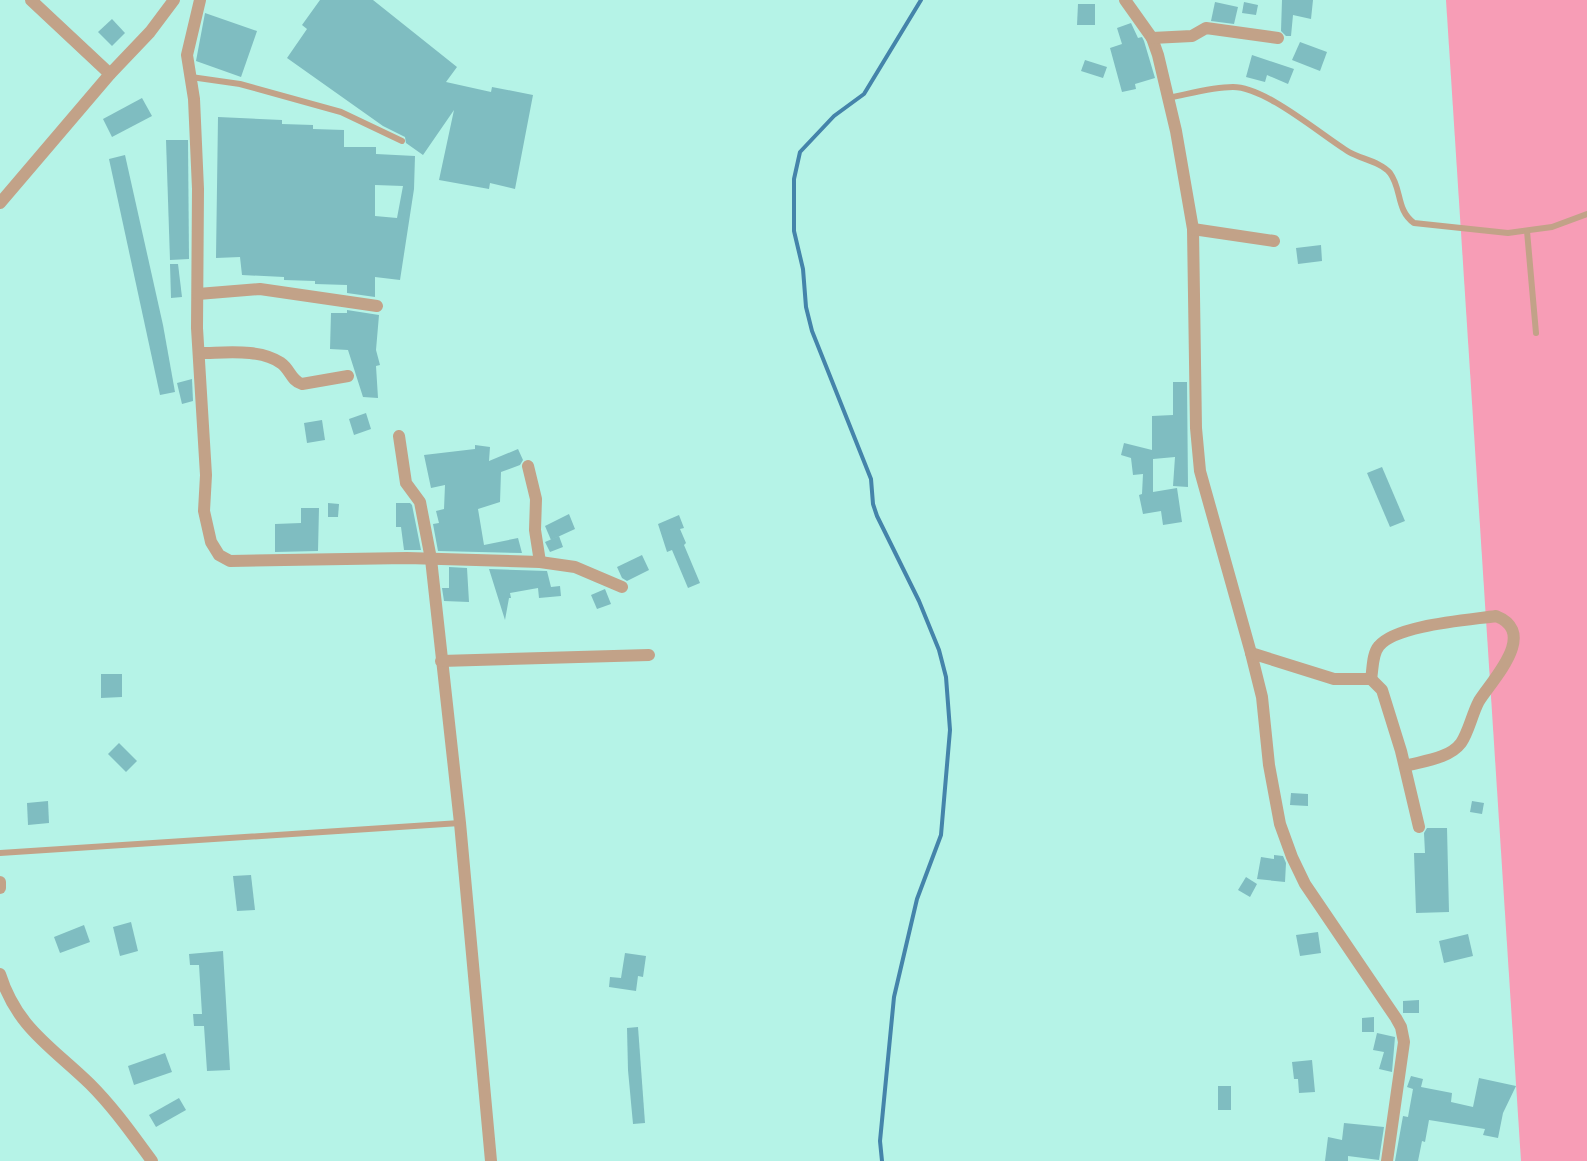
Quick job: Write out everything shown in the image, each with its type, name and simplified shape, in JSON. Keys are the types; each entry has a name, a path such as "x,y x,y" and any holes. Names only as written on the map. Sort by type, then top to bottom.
{"street":[{"path":"31,0 110,74"},
{"path":"0,203 110,74 150,32 174,0"},
{"path":"200,0 187,55 187,66 191,76 198,189 197,328 206,474 204,511 211,542 219,555 230,561 431,560 540,562 575,567 622,587"},
{"path":"1125,0 1152,38 1158,55 1185,175 1192,228 1196,428 1199,464 1252,653 1262,698 1273,794 1280,824 1292,857 1305,884 1401,1027 1404,1042 1402,1062 1387,1161"},
{"path":"1152,38 1192,36 1206,28 1278,38"},
{"path":"1192,228 1274,241"},
{"path":"198,294 260,289 377,306"},
{"path":"200,353 267,356 281,363 296,382 302,384 348,376"},
{"path":"399,436 406,483 420,502 431,560 460,823 491,1161"},
{"path":"528,466 536,499 535,530 540,562"},
{"path":"1371,679 1375,653 1379,645 1411,629 1496,616 1505,619 1510,627 1513,639 1510,657 1478,702 1460,744 1447,754 1405,766"},
{"path":"1252,653 1334,679 1360,677 1371,679 1382,690 1405,766 1418,827"},
{"path":"441,661 650,655"},
{"path":"0,882 0,888"},
{"path":"0,974 6,992 21,1019 59,1059 88,1083 115,1111 152,1161"}],"lane":[{"path":"191,76 240,84 341,112 402,140"},
{"path":"1168,98 1235,87 1256,94 1290,112 1351,153 1389,172 1394,180 1401,208 1407,218 1414,223 1484,232 1527,231 1552,226 1587,214"},
{"path":"1527,231 1536,333"},
{"path":"0,853 460,823"}],"shaded area":[{"path":"1446,0 1587,0 1587,1161 1521,1161"}],"building":[{"path":"320,0 373,0 457,67 446,82 491,92 492,87 533,95 515,189 490,183 489,189 439,180 454,110 423,155 406,143 405,137 383,126 287,58 307,29 302,25"},
{"path":"1282,0 1313,0 1311,19 1293,15 1291,36 1286,36 1281,31"},
{"path":"1215,2 1238,7 1234,24 1211,21"},
{"path":"1244,2 1258,5 1256,15 1242,13"},
{"path":"1078,4 1095,4 1095,25 1077,25"},
{"path":"205,13 257,31 241,77 196,61"},
{"path":"112,19 125,33 112,46 98,32"},
{"path":"1131,23 1138,38 1142,37 1144,41 1155,78 1135,84 1136,89 1122,92 1110,48 1122,44 1117,28"},
{"path":"1300,42 1327,52 1320,71 1292,60"},
{"path":"1252,55 1294,69 1288,84 1267,75 1265,82 1246,77"},
{"path":"1085,60 1107,67 1103,78 1081,71"},
{"path":"142,98 152,116 112,137 103,119"},
{"path":"218,117 282,120 282,124 313,125 313,129 344,130 344,147 376,147 376,154 415,156 414,189 400,280 375,277 375,297 347,293 347,285 315,284 315,281 284,280 284,277 242,275 240,257 216,258","holes":["375,185 403,186 397,218 375,216"]},
{"path":"166,140 188,140 189,259 170,260"},
{"path":"125,155 163,325 175,392 160,395 109,159"},
{"path":"1321,245 1322,261 1298,264 1296,248"},
{"path":"170,264 178,264 182,297 171,298"},
{"path":"347,310 379,315 376,350 380,365 376,366 378,398 363,397 348,350 330,349 331,313 347,313"},
{"path":"192,379 193,401 182,404 177,383"},
{"path":"1173,382 1187,382 1188,487 1173,486 1175,457 1153,459 1153,492 1177,488 1182,522 1163,525 1161,511 1143,514 1139,495 1142,494 1143,474 1133,475 1131,458 1121,455 1124,443 1152,450 1152,416 1173,415"},
{"path":"366,413 371,429 354,435 349,419"},
{"path":"322,420 325,440 307,443 304,423"},
{"path":"475,445 490,447 489,461 518,449 523,460 520,465 501,472 500,502 478,509 484,545 518,538 522,553 438,551 433,524 439,523 436,511 444,509 445,485 431,488 424,455 475,449"},
{"path":"1382,467 1405,521 1390,527 1367,473"},
{"path":"328,503 339,504 338,517 328,517"},
{"path":"396,503 410,503 412,505 421,550 404,550 401,527 396,527"},
{"path":"301,508 319,508 318,551 275,552 275,524 301,523"},
{"path":"569,514 575,529 551,540 545,526"},
{"path":"679,515 684,528 680,529 686,543 684,545 700,583 688,588 672,550 667,552 658,524"},
{"path":"559,536 563,547 550,552 545,542"},
{"path":"642,555 649,570 627,581 622,578 617,567"},
{"path":"449,567 467,568 469,602 444,601 442,588 449,588"},
{"path":"489,569 547,571 551,587 560,586 561,596 539,598 538,588 510,593 511,598 509,598 505,620"},
{"path":"605,589 611,604 597,609 591,595"},
{"path":"101,674 122,674 122,697 101,698"},
{"path":"119,743 137,761 126,772 108,754"},
{"path":"1291,793 1308,794 1308,806 1290,805"},
{"path":"48,801 49,823 28,825 27,803"},
{"path":"1472,801 1484,803 1482,814 1470,812"},
{"path":"1427,828 1447,828 1449,912 1416,913 1414,853 1425,853 1424,833"},
{"path":"1274,855 1283,856 1286,863 1285,882 1257,879 1261,857 1274,859"},
{"path":"251,875 255,910 237,911 233,876"},
{"path":"1246,877 1257,884 1250,897 1238,890"},
{"path":"131,922 138,951 120,956 113,927"},
{"path":"84,925 90,942 60,953 54,937"},
{"path":"1318,932 1321,953 1300,956 1296,935"},
{"path":"1468,934 1473,956 1444,963 1439,941"},
{"path":"223,951 230,1070 207,1071 204,1026 194,1026 193,1014 202,1014 199,965 190,965 189,954"},
{"path":"625,953 646,956 643,977 638,976 636,991 609,987 610,977 621,978"},
{"path":"1419,1000 1419,1013 1403,1013 1403,1001"},
{"path":"1374,1017 1374,1032 1362,1032 1362,1018"},
{"path":"638,1027 645,1123 633,1124 628,1070 627,1028"},
{"path":"1377,1033 1395,1037 1392,1072 1379,1069 1384,1052 1373,1050"},
{"path":"165,1053 172,1072 134,1085 128,1066"},
{"path":"1312,1060 1315,1092 1299,1093 1298,1079 1294,1079 1292,1062"},
{"path":"1411,1076 1423,1079 1421,1087 1452,1093 1451,1102 1473,1107 1479,1078 1516,1086 1503,1113 1498,1138 1483,1135 1485,1129 1429,1120 1425,1142 1422,1141 1418,1161 1395,1161 1403,1116 1408,1117 1413,1089 1407,1087"},
{"path":"1218,1086 1231,1086 1231,1110 1218,1110"},
{"path":"179,1098 186,1110 156,1127 149,1115"},
{"path":"1344,1123 1384,1127 1379,1160 1348,1156 1348,1161 1325,1161 1328,1137 1342,1140"}],"waterway":[{"path":"882,1161 880,1141 894,997 917,899 941,835 950,730 946,677 939,650 919,601 877,516 873,504 871,479 812,331 806,307 803,269 794,231 794,179 800,152 834,116 864,94 921,0"}]}
